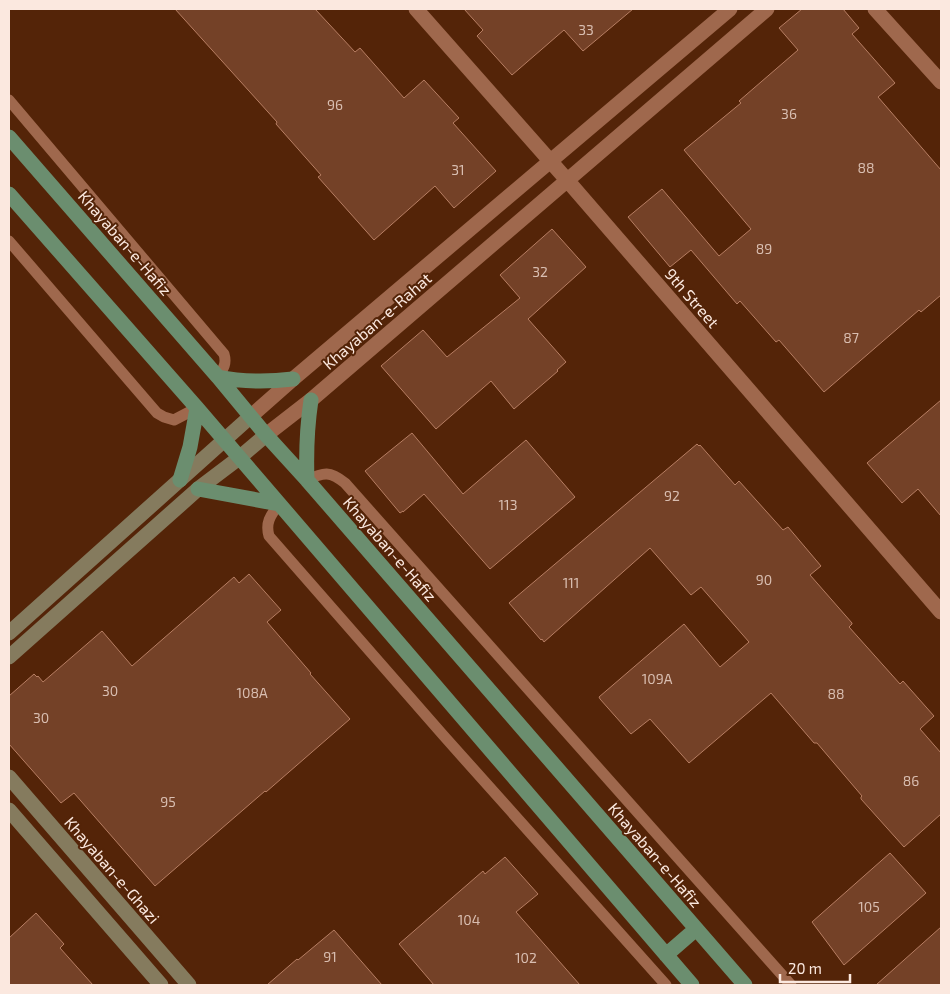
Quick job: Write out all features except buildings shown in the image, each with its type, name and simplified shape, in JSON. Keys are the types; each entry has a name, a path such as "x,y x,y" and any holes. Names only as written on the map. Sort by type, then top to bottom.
{"main road":[{"name":"Khayaban-e-Hafiz","path":"9,137 218,377 250,417 307,480 745,985"},
{"path":"9,194 197,408 692,985"},
{"path":"218,377 248,382 292,379"},
{"path":"307,480 306,440 311,400"},
{"path":"180,480 186,464 197,408"},
{"path":"198,489 278,504"},
{"path":"666,956 696,929"}],"street":[{"name":"9th Street","path":"416,9 567,180 941,612"},
{"name":"Khayaban-e-Rahat","path":"9,633 292,379 730,9"},
{"name":"Khayaban-e-Rahat","path":"9,657 198,489 311,400 767,9"},
{"path":"875,9 941,82"},
{"name":"Khayaban-e-Ghazi","path":"9,777 189,985"},
{"path":"9,810 160,985"}],"lane":[{"path":"9,100 224,354 226,364 218,377"},
{"path":"9,241 157,413 164,418 174,420 197,408"},
{"path":"307,480 319,474 328,474 336,476 345,484 791,985"},
{"path":"278,504 268,521 267,529 269,536 666,985"}]}
